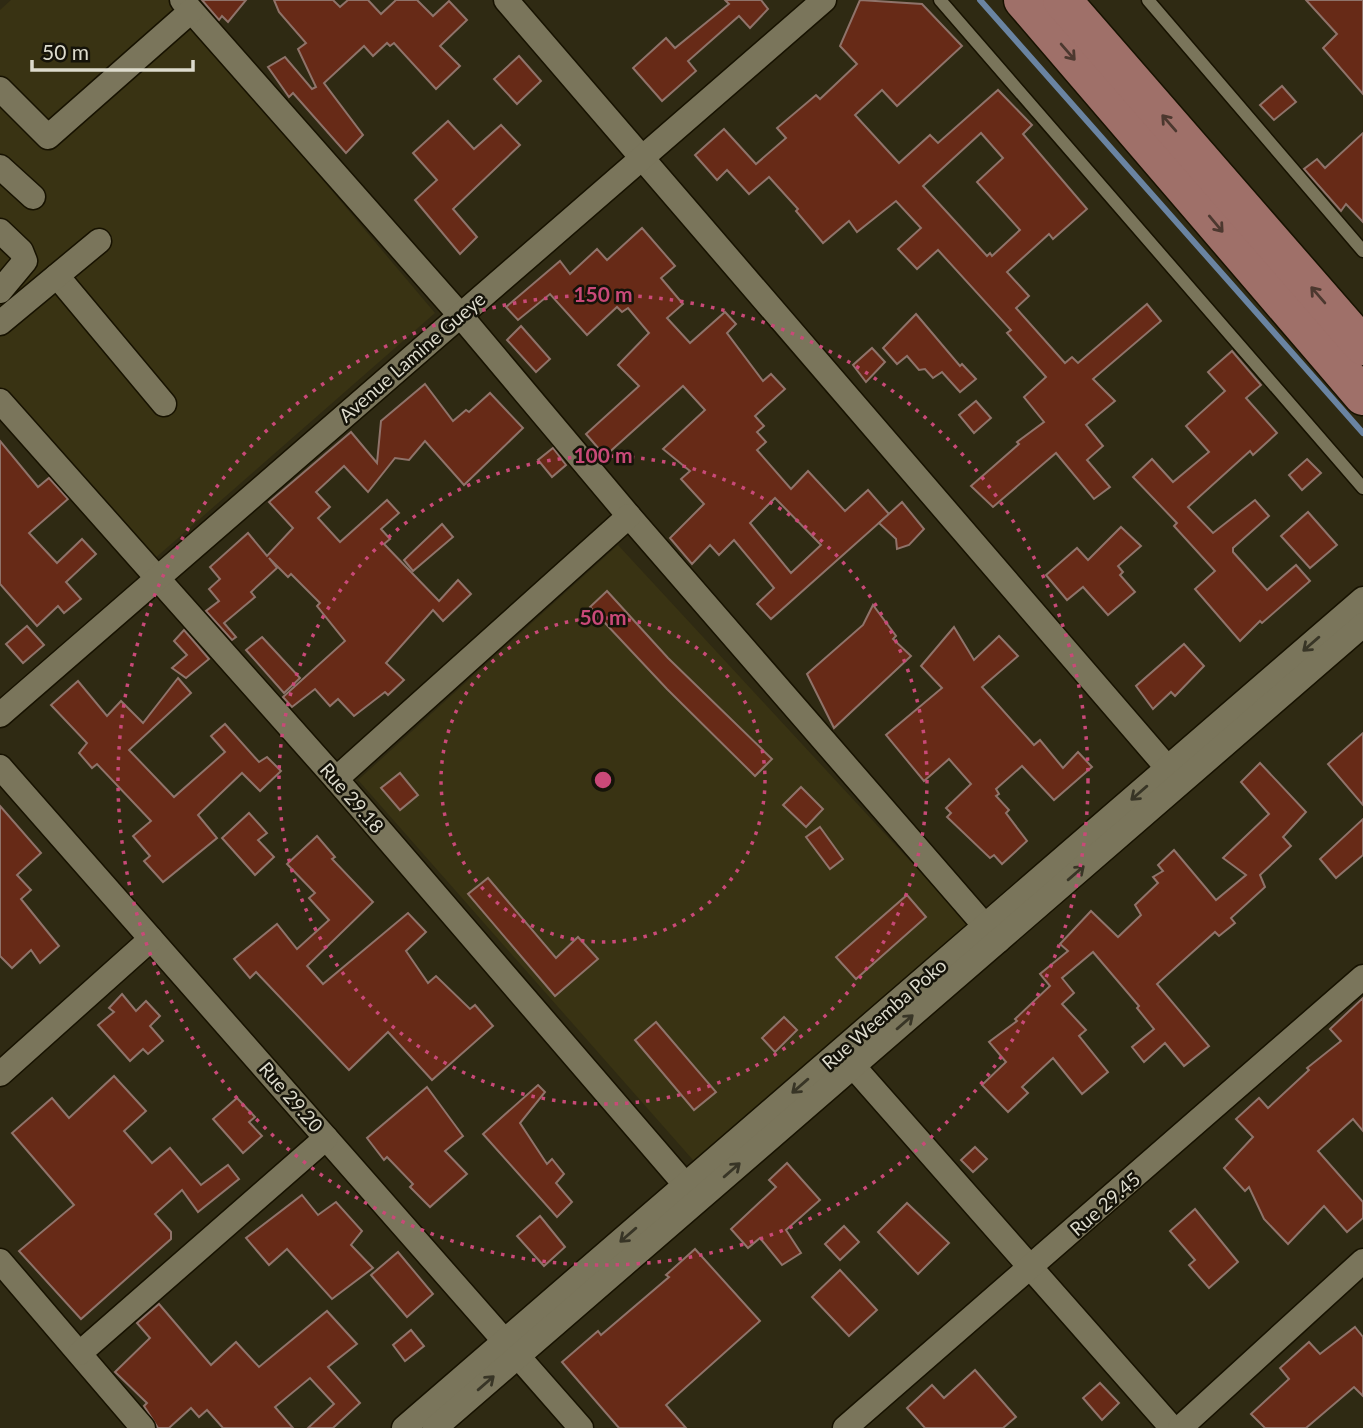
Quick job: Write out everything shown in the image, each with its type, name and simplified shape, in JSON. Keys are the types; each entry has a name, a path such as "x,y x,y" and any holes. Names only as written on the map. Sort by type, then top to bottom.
{"main road":[{"path":"1023,0 1363,396"},
{"path":"1062,0 1363,346"}],"street":[{"path":"506,0 1174,776"},
{"name":"Avenue Lamine Gueye","path":"0,715 824,0"},
{"path":"0,89 48,137 187,5 460,315 629,516 991,933"},
{"path":"0,167 33,197"},
{"path":"0,231 21,251 25,261 0,291"},
{"path":"3,316 99,241"},
{"path":"57,276 164,404"},
{"name":"Rue 29.18","path":"0,401 336,779 692,1192"},
{"path":"336,779 629,516"},
{"name":"Rue Weemba Poko","path":"1174,776 1363,599"},
{"name":"Rue Weemba Poko","path":"404,1428 511,1349 1174,776 1363,625"},
{"name":"Rue 29.20","path":"0,767 581,1428"},
{"name":"Rue Weemba Poko","path":"692,1192 853,1066 991,933"},
{"path":"0,1074 151,939"},
{"name":"Rue 29.45","path":"845,1428 1031,1269 1363,977"},
{"path":"853,1066 1172,1428"},
{"path":"80,1353 326,1138"},
{"path":"0,1261 142,1428"},
{"path":"1180,1428 1363,1261"},
{"name":"Rue Weemba Poko","path":"435,1428 511,1349"}],"lane":[{"path":"940,0 1363,488"},
{"path":"1148,0 1363,251"}],"shaded area":[{"path":"11,0 171,0 435,313 153,560 0,388 0,10"},
{"path":"618,545 973,929 700,1168 358,780"}],"building":[{"path":"202,0 246,0 228,22 222,16 219,20"},
{"path":"274,0 333,0 340,7 348,0 368,0 381,14 396,0 417,0 433,16 449,1 467,20 440,46 460,66 436,89 394,43 390,46 387,43 373,56 364,46 324,83 363,135 346,153 293,93 289,97 268,67 285,57 312,89 316,87 298,49 306,43 279,12"},
{"path":"725,0 761,0 768,9 750,28 739,16 688,61 696,71 662,101 633,68 666,38 675,48 729,4"},
{"path":"860,0 922,4 962,46 897,106 882,90 855,115 899,163 930,135 938,143 998,90 1032,125 1023,134 1087,209 1053,239 1049,234 1007,272 1029,296 1016,308 1065,363 1072,357 1078,363 1147,304 1161,321 1093,379 1115,401 1086,425 1103,446 1087,460 1110,487 1094,499 1056,453 993,507 971,486 1019,444 1017,442 1044,422 1024,397 1046,377 1007,333 1011,330 938,250 917,269 898,249 921,228 896,201 857,232 849,221 823,243 796,211 798,209 769,177 749,194 727,170 717,180 695,155 724,129 756,164 786,138 777,128 816,95 820,99 857,64 840,46","holes":["981,133 1003,158 977,182 1020,230 992,256 990,253 987,256 923,186"]},
{"path":"1306,0 1363,0 1363,94 1323,48 1337,34"},
{"path":"519,56 541,81 517,104 494,79"},
{"path":"1282,86 1296,102 1274,120 1260,105"},
{"path":"448,121 474,149 501,125 520,145 453,209 477,237 460,254 415,200 437,180 413,153"},
{"path":"1363,133 1363,222 1346,204 1341,211 1304,169 1317,159 1325,168"},
{"path":"642,228 675,266 661,278 683,304 667,318 690,343 725,312 736,324 727,333 763,381 771,374 785,389 755,416 764,426 757,432 766,442 757,450 791,489 808,471 845,511 868,490 889,514 771,619 757,604 774,588 734,540 719,555 710,545 692,564 670,538 704,504 681,479 690,471 663,449 705,410 683,386 605,456 586,434 639,386 618,365 649,333 628,308 622,312 617,307 587,335 550,294 518,320 506,307 560,261 570,274 597,249 607,260","holes":["775,498 821,545 791,573 750,523"]},
{"path":"916,314 960,366 962,364 976,379 960,392 942,372 933,378 925,369 919,370 907,356 897,364 883,348"},
{"path":"521,326 550,359 536,372 507,340"},
{"path":"872,348 885,362 866,382 853,365"},
{"path":"1232,351 1261,385 1246,398 1277,433 1253,455 1250,451 1188,507 1213,533 1255,500 1269,516 1233,548 1233,552 1267,590 1296,565 1310,581 1262,623 1260,621 1240,641 1195,589 1215,571 1174,526 1177,523 1133,477 1152,459 1173,482 1209,452 1186,426 1225,391 1208,372"},
{"path":"425,384 453,421 466,410 469,412 490,393 523,428 464,485 425,441 409,460 395,458 368,492 344,466 316,492 330,507 318,518 340,542 387,500 399,513 381,529 390,539 384,544 439,601 458,580 471,594 443,621 433,610 386,663 404,680 388,695 385,692 354,716 338,699 330,706 315,689 292,707 283,697 345,641 317,606 320,603 291,574 288,577 269,558 277,568 251,592 255,597 224,623 236,637 232,640 206,611 219,601 209,589 220,579 210,567 248,533 267,556 293,528 269,502 351,432 377,463 381,421"},
{"path":"976,401 991,418 974,433 959,415"},
{"path":"0,441 38,487 49,478 68,499 29,533 57,563 82,539 96,554 66,582 81,599 64,613 58,606 37,626 0,584"},
{"path":"553,448 566,465 552,477 538,460"},
{"path":"1307,459 1321,473 1302,490 1289,475"},
{"path":"902,502 924,529 909,545 897,549 896,539 879,523"},
{"path":"1308,512 1337,545 1310,568 1281,536"},
{"path":"442,524 453,537 413,571 404,560"},
{"path":"1121,527 1141,546 1118,566 1123,572 1120,575 1135,592 1108,615 1083,587 1067,600 1046,575 1077,548 1088,560"},
{"path":"607,591 668,658 772,759 755,776 667,689 590,607"},
{"path":"873,605 896,636 893,639 911,656 834,728 807,674 863,625"},
{"path":"27,626 44,645 23,663 6,644"},
{"path":"954,627 974,660 999,636 1018,656 982,687 1034,745 1040,740 1063,768 1078,752 1092,767 1054,800 1022,766 996,789 999,794 996,796 1009,810 1006,813 1027,841 1002,864 994,855 990,858 947,817 951,813 946,808 971,784 949,759 924,781 886,735 942,688 921,666"},
{"path":"184,630 209,659 186,678 172,668 187,655 174,641"},
{"path":"262,637 300,678 284,693 246,650"},
{"path":"1184,644 1204,666 1175,696 1171,692 1153,709 1136,686"},
{"path":"178,678 191,693 129,750 174,797 225,752 211,736 225,724 259,762 267,757 281,771 260,791 242,773 198,815 217,838 163,882 144,861 150,856 133,836 151,821 97,764 92,768 79,753 87,743 51,705 78,681 107,716 121,701 143,723"},
{"path":"1363,733 1363,805 1328,764"},
{"path":"1260,763 1306,812 1283,837 1291,846 1260,875 1265,887 1231,918 1235,923 1219,936 1215,932 1157,984 1209,1046 1184,1066 1165,1043 1144,1062 1132,1047 1154,1029 1137,1008 1139,1006 1093,952 1062,978 1074,993 1062,1004 1086,1030 1079,1036 1108,1072 1082,1094 1053,1058 1022,1087 1028,1093 1008,1112 982,1085 1006,1062 989,1042 1017,1021 1015,1019 1050,986 1040,974 1068,951 1060,944 1091,911 1118,937 1141,915 1135,905 1158,883 1153,877 1163,871 1158,865 1174,850 1216,900 1246,875 1223,858 1269,814 1241,782"},
{"path":"400,773 418,795 400,810 381,788"},
{"path":"801,787 823,809 806,827 783,805"},
{"path":"0,806 41,853 17,875 31,890 21,899 59,946 40,963 31,950 12,968 0,956"},
{"path":"249,813 267,833 258,840 274,857 255,875 222,838"},
{"path":"1363,819 1363,855 1336,878 1320,859"},
{"path":"820,827 843,859 830,869 806,837"},
{"path":"317,836 335,857 332,859 373,902 307,966 323,984 408,913 426,932 406,951 428,983 436,976 470,1009 475,1005 493,1026 432,1080 388,1032 349,1070 256,972 250,978 234,959 277,924 297,949 329,920 309,898 315,893 287,864"},
{"path":"488,878 556,958 578,937 598,959 555,996 468,894"},
{"path":"907,895 926,917 856,979 836,957"},
{"path":"122,994 136,1011 146,1001 160,1016 150,1026 163,1041 148,1054 143,1049 130,1061 98,1025 114,1012 109,1008"},
{"path":"1363,998 1363,1131 1353,1119 1318,1151 1363,1202 1363,1218 1347,1232 1324,1206 1288,1244 1264,1219 1249,1187 1245,1191 1224,1168 1253,1137 1236,1119 1259,1098 1268,1108 1309,1070 1307,1068 1341,1041 1330,1029"},
{"path":"784,1017 797,1030 775,1052 762,1038"},
{"path":"656,1022 716,1092 694,1110 635,1040"},
{"path":"114,1076 146,1111 124,1131 152,1163 170,1148 201,1185 228,1165 239,1179 198,1212 182,1190 155,1214 171,1232 171,1239 81,1319 19,1251 74,1205 12,1133 52,1098 69,1118"},
{"path":"538,1085 545,1092 520,1123 547,1164 552,1159 564,1174 556,1183 572,1202 557,1217 483,1134"},
{"path":"427,1087 463,1136 445,1151 467,1174 430,1207 410,1187 413,1184 387,1157 384,1160 367,1138"},
{"path":"237,1098 255,1117 249,1122 262,1136 243,1153 213,1119"},
{"path":"975,1147 987,1159 973,1172 961,1160"},
{"path":"787,1163 820,1200 786,1230 801,1253 782,1265 760,1238 748,1248 731,1229 776,1187 769,1180"},
{"path":"302,1195 318,1215 336,1202 362,1231 351,1245 373,1268 332,1299 287,1249 269,1265 246,1238"},
{"path":"907,1203 949,1243 918,1274 878,1232"},
{"path":"1195,1209 1238,1262 1209,1288 1189,1265 1195,1260 1170,1231"},
{"path":"540,1216 565,1247 544,1266 517,1236"},
{"path":"844,1226 859,1242 840,1260 825,1244"},
{"path":"695,1249 760,1321 666,1405 686,1428 619,1428 562,1362 598,1331 601,1335 669,1277 666,1275"},
{"path":"398,1252 433,1294 407,1317 371,1275"},
{"path":"840,1270 877,1310 849,1336 812,1297"},
{"path":"159,1304 211,1365 236,1342 259,1367 327,1311 357,1344 328,1367 360,1403 333,1428 308,1428 334,1404 310,1378 275,1407 293,1428 223,1428 207,1410 199,1417 191,1408 169,1428 158,1428 144,1406 147,1403 115,1372 150,1338 137,1323"},
{"path":"1355,1327 1363,1337 1363,1396 1354,1387 1306,1428 1265,1428 1251,1414 1289,1379 1280,1368 1309,1342 1320,1354"},
{"path":"411,1330 424,1346 405,1361 393,1345"},
{"path":"975,1370 1016,1417 1003,1428 925,1428 907,1408 932,1385 944,1398"},
{"path":"1100,1383 1119,1403 1102,1420 1083,1398"}],"waterway":[{"path":"980,0 1363,433"}]}
